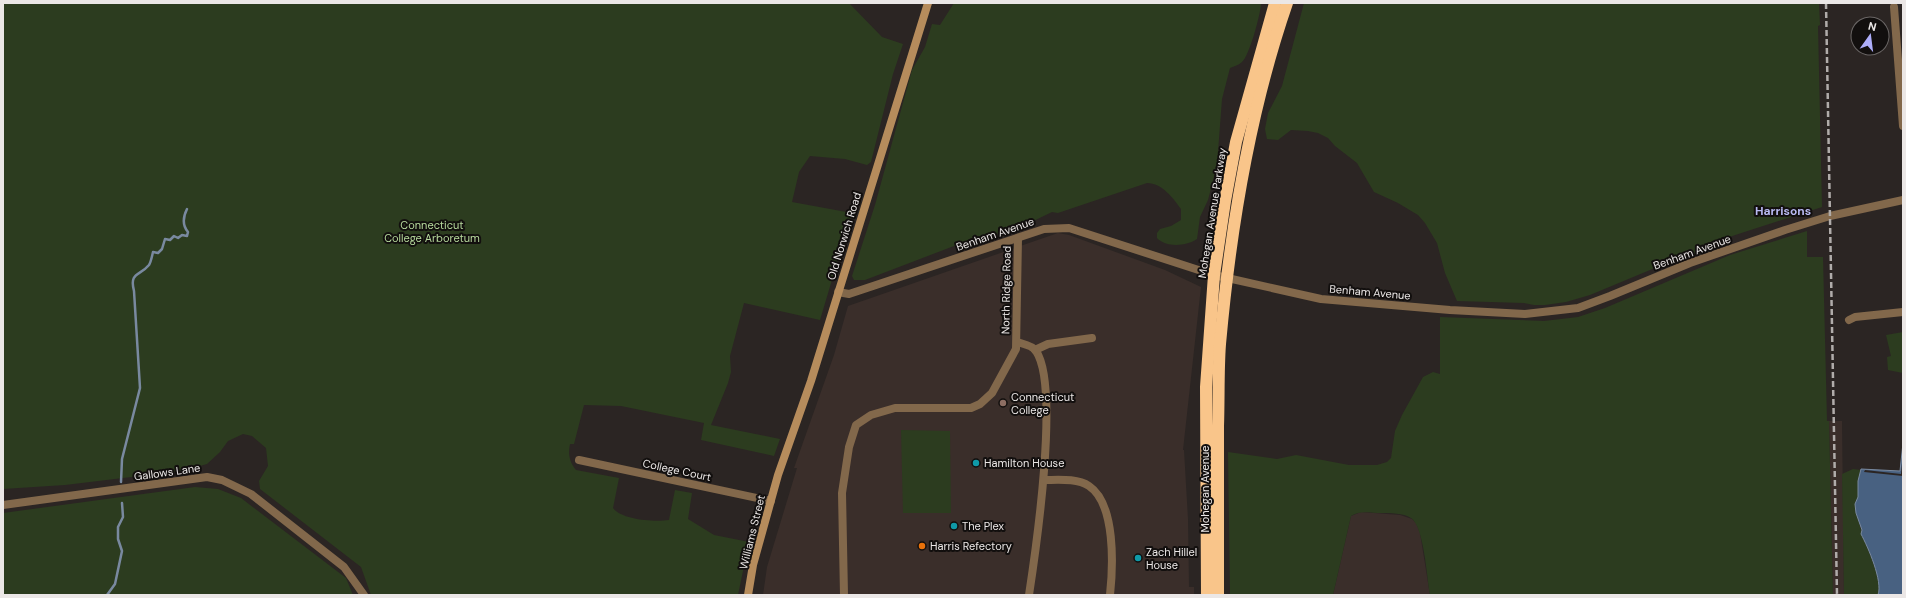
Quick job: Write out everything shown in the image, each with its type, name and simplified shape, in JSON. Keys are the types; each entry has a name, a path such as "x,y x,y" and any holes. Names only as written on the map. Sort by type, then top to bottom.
{"highway":[{"name":"Mohegan Avenue Parkway","path":"1213,432 1206,387 1214,276 1225,201 1236,142 1275,3"},
{"path":"1213,432 1220,344 1244,166 1267,68 1286,3"},
{"name":"Mohegan Avenue","path":"1207,595 1213,432"},
{"name":"Mohegan Avenue","path":"1213,432 1218,595"}],"street":[{"name":"Old Norwich Road","path":"778,475 811,381 928,3"},
{"path":"1894,7 1903,126"},
{"name":"Benham Avenue","path":"838,292 849,294 1044,228 1069,228 1214,276 1321,299 1450,310 1525,314 1578,308 1690,263 1785,230 1830,216 1903,200"},
{"name":"North Ridge Road","path":"844,595 841,498 849,447 855,427 871,414 894,408 962,409 978,405 988,397 999,382 1016,349 1018,238"},
{"path":"1849,320 1859,316 1903,312"},
{"path":"1029,595 1044,480 1045,396 1042,369 1036,350 1048,344 1092,338"},
{"name":"North Ridge Road","path":"1017,342 1028,345 1036,350"},
{"name":"College Court","path":"579,460 771,501"},
{"name":"Williams Street","path":"748,595 753,565 778,475"},
{"name":"Gallows Lane","path":"3,505 207,477 222,480 251,494 344,567 364,595"},
{"path":"1044,480 1068,480 1085,484 1092,489 1100,499 1107,517 1110,532 1110,595"}],"shaded area":[{"name":"Connecticut College","path":"1058,233 1069,235 1165,270 1201,287 1183,450 1188,519 1189,587 1194,587 1194,595 763,595 767,567 797,468 794,468 834,355 848,306"},
{"path":"1829,421 1842,421 1844,595 1833,595"},
{"path":"1361,512 1400,515 1412,519 1416,523 1420,533 1430,595 1333,595 1351,516"}],"green space":[{"name":"Connecticut College Arboretum","path":"3,3 849,3 882,37 903,44 893,74 871,162 867,165 845,159 810,156 799,172 792,202 852,213 820,320 744,303 730,356 731,372 711,425 780,439 774,456 701,440 704,423 621,406 584,405 574,444 570,444 570,457 576,470 619,478 613,508 617,512 631,518 655,521 669,520 675,490 692,493 688,519 714,535 749,542 738,595 371,595 361,567 260,489 259,481 268,466 266,448 252,436 243,434 228,441 220,452 207,464 181,471 65,485 3,489"},
{"path":"954,3 1261,3 1257,25 1248,52 1242,62 1230,68 1222,99 1217,165 1208,200 1200,217 1197,239 1188,243 1171,245 1157,238 1157,233 1160,229 1171,226 1181,220 1181,209 1171,196 1162,188 1147,183 1058,213 1052,212 1017,229 967,241 865,280 854,280 852,276 875,205 912,70 925,47 932,24 940,25"},
{"path":"1304,3 1819,3 1820,25 1818,26 1822,207 1726,238 1699,254 1662,265 1590,295 1566,302 1534,305 1524,303 1457,301 1445,273 1437,243 1425,223 1418,215 1398,203 1374,192 1357,163 1335,146 1328,138 1318,133 1291,130 1278,140 1267,139 1265,129 1268,113 1282,86"},
{"path":"1807,231 1807,257 1823,257 1833,595 1430,595 1422,542 1415,523 1408,516 1401,514 1366,512 1351,516 1333,595 1230,595 1228,452 1277,459 1296,455 1349,465 1377,465 1387,462 1391,458 1395,431 1423,377 1433,372 1440,374 1440,317 1544,321 1578,317 1605,308 1730,255"},
{"path":"1903,332 1903,373 1888,370 1887,357 1891,356 1886,335"},
{"path":"901,430 950,431 951,513 903,513"},
{"path":"1853,469 1861,470 1856,509 1862,533 1877,574 1879,589 1878,595 1844,595 1842,474"},
{"path":"195,487 218,489 241,498 346,578 353,595 3,595 3,513"}],"water":[{"path":"1903,443 1903,595 1878,595 1879,589 1877,573 1871,555 1861,534 1862,530 1856,513 1855,504 1858,497 1858,481 1861,469 1900,471"}],"pier":[{"path":"1903,452 1903,476 1864,472 1865,470 1901,474"}],"waterway":[{"path":"121,482 122,459 140,388 133,280 136,275 149,265 153,252 158,253 162,249 165,239 170,240 174,236 178,238 182,235 187,236 188,232 184,221 187,209"},
{"path":"107,595 115,584 122,551 118,539 118,527 123,517 122,503"}],"railway":[{"path":"1826,3 1837,595"}],"place":[{"name":"Connecticut College","path":"1003,403"},
{"name":"Hamilton House","path":"976,463"},
{"name":"The Plex","path":"954,526"},
{"name":"Harris Refectory","path":"922,546"},
{"name":"Zach Hillel House","path":"1138,558"}],"district":[{"name":"Harrisons","path":"1783,211"}]}
